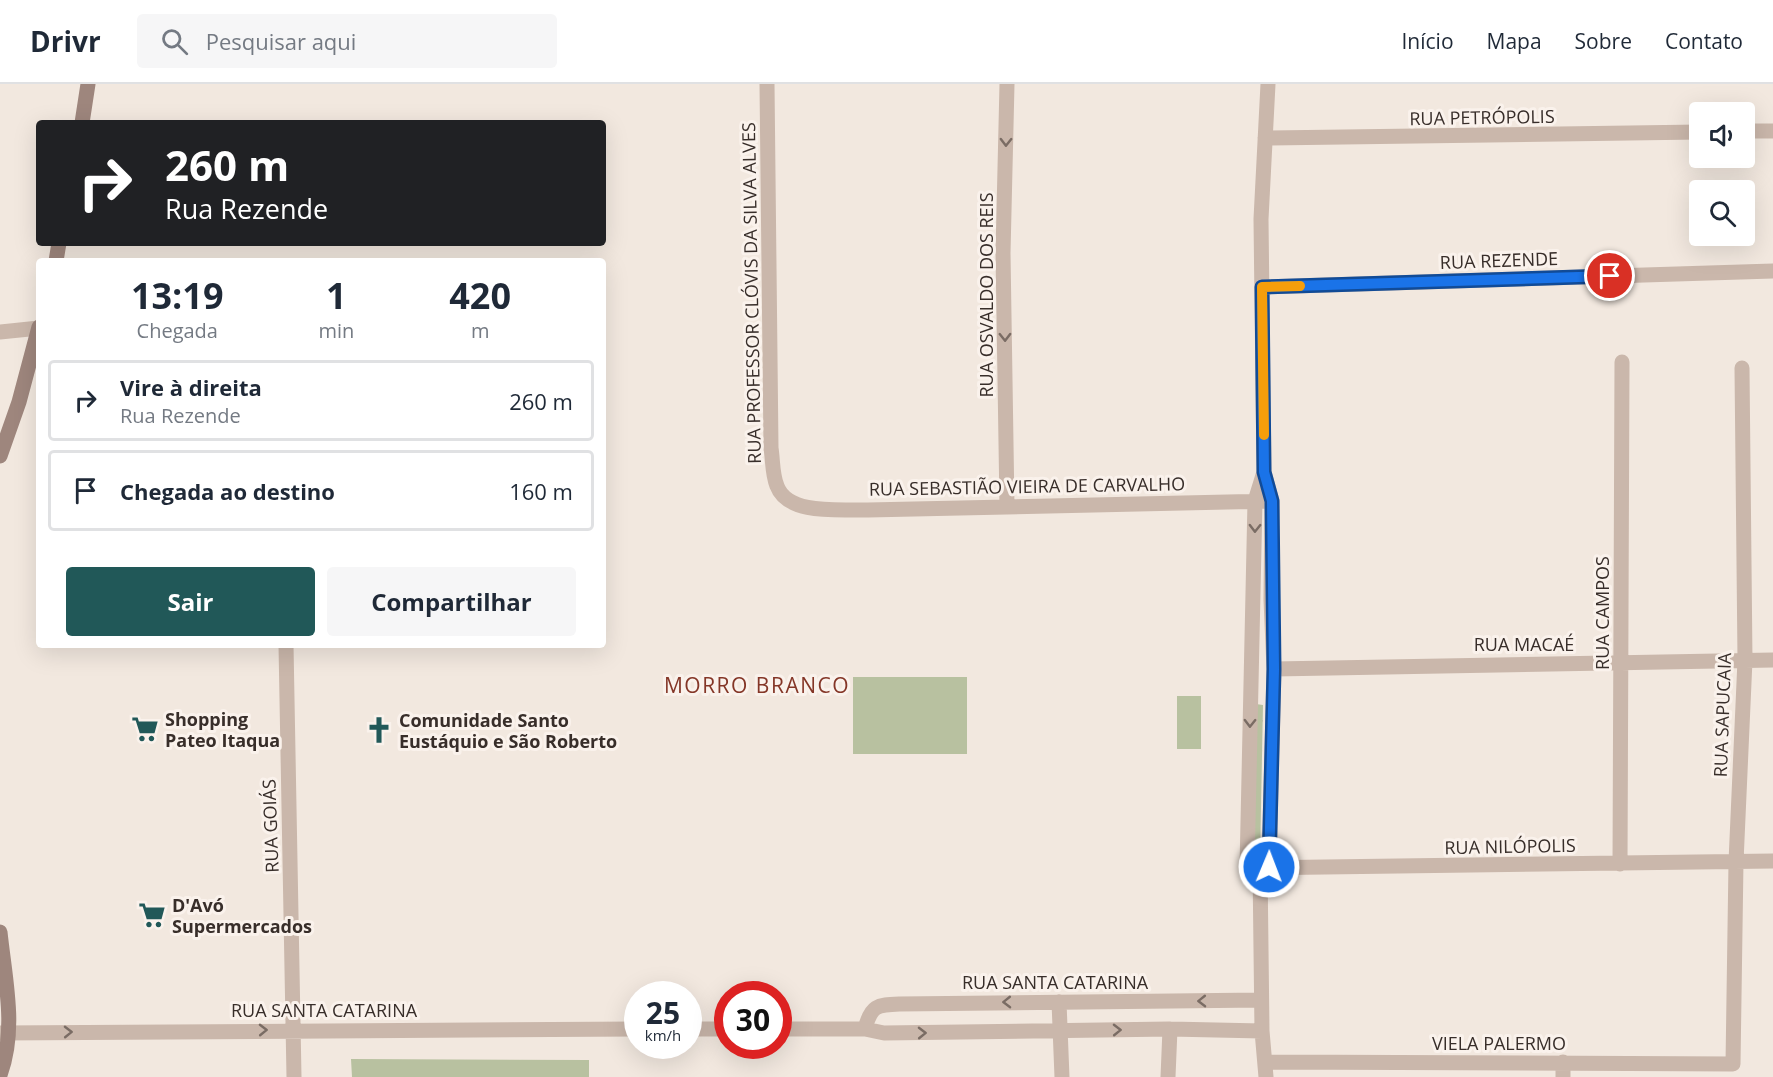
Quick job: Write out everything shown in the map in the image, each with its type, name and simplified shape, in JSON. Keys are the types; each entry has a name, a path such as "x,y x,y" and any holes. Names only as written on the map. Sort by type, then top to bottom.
{"main road":[{"path":"82,120 88,84"},
{"path":"0,456 20,402 36,340"},
{"path":"0,932 6,1058 0,1075"}],"street":[{"name":"RUA PROFESSOR CLÓVIS DA SILVA ALVES","path":"767,84 771,448 776,485 784,498"},
{"name":"RUA OSVALDO DOS REIS","path":"1007,84 1003,253 1007,506"},
{"path":"1259,868 1274,669 1272,501 1264,472 1262,287 1264,138 1268,84"},
{"path":"1755,132 1773,131"},
{"name":"RUA PETRÓPOLIS","path":"1264,138 1689,132"},
{"name":"RUA REZENDE","path":"1262,287 1773,271"},
{"path":"0,332 36,328"},
{"name":"RUA CAMPOS","path":"1620,864 1622,362"},
{"name":"RUA SAPUCAIA","path":"1733,1064 1736,862 1745,660 1742,368"},
{"path":"1264,472 1256,501 1251,693 1265,1070"},
{"name":"RUA SEBASTIÃO VIEIRA DE CARVALHO","path":"784,498 809,507 849,509 1272,501"},
{"name":"RUA GOIÁS","path":"286,648 295,1029 294,1077"},
{"name":"RUA MACAÉ","path":"1274,669 1773,660"},
{"path":"1251,693 1273,693"},
{"name":"RUA NILÓPOLIS","path":"1259,868 1773,861"},
{"name":"RUA SANTA CATARINA","path":"864,1029 868,1014 882,1005 1261,1000"},
{"path":"1059,1002 1062,1077"},
{"name":"RUA SANTA CATARINA","path":"5,1033 295,1029 624,1029"},
{"path":"792,1029 864,1029 884,1033 1262,1030"},
{"path":"1168,1077 1170,1029"},
{"name":"VIELA PALERMO","path":"1265,1070 1563,1069 1733,1064"}],"green space":[{"path":"853,677 967,677 967,754 853,754"},
{"path":"1177,696 1201,696 1201,749 1177,749"},
{"path":"1256,704 1263,705 1260,860 1254,858"},
{"path":"351,1059 589,1060 589,1077 352,1077"}],"slow traffic":[{"path":"1264,435 1262,287 1300,286"}],"place":[{"name":"Shopping Pateo Itaqua","path":"145,729"},
{"name":"Comunidade Santo Eustáquio e São Roberto","path":"379,730"},
{"name":"D'Avó Supermercados","path":"152,915"}],"district":[{"name":"MORRO BRANCO","path":"757,685"}],"route":[{"path":"1269,867 1274,669 1271,600 1272,501 1264,472 1262,287 1610,276"}]}
